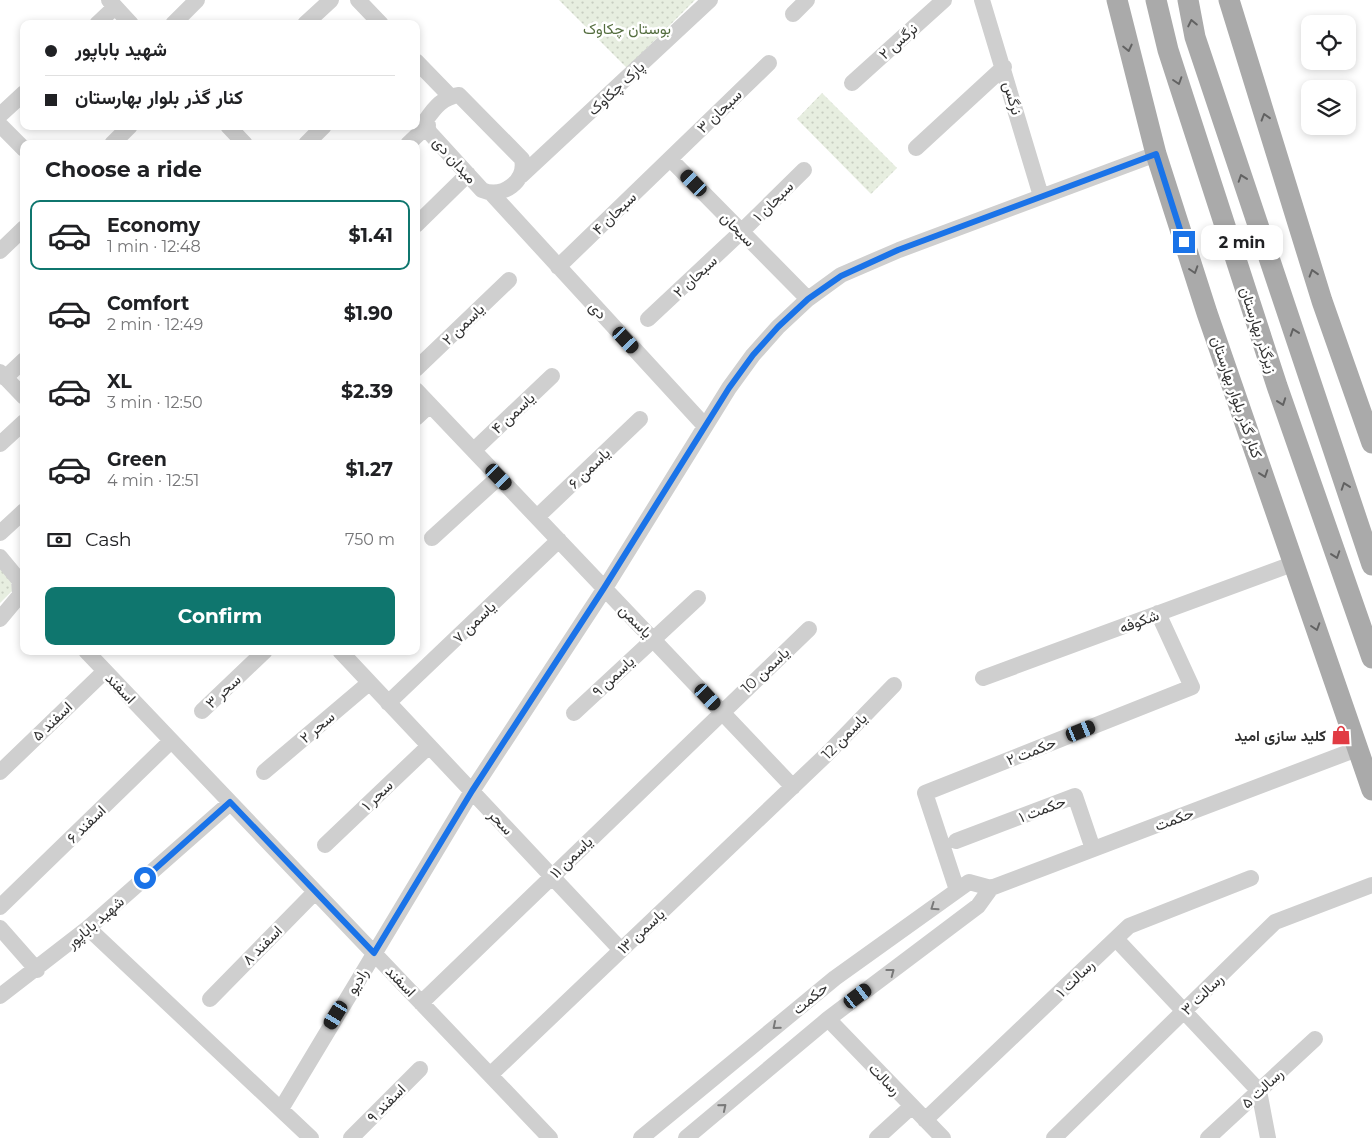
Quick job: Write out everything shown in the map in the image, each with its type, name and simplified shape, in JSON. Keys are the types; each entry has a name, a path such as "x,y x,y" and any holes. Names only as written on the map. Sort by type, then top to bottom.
{"main road":[{"name":"کنار گذر بلوار بهارستان","path":"1117,0 1156,154 1207,313 1295,562 1372,790"},
{"name":"زیرگذر بهارستان","path":"1156,0 1168,50 1274,376 1372,658"},
{"path":"1188,0 1195,37 1372,565"},
{"path":"1229,0 1322,301 1372,443"}],"street":[{"path":"177,20 197,0"},
{"path":"309,20 331,0"},
{"name":"پارک چکاوک","path":"521,176 710,0"},
{"path":"793,14 807,0"},
{"name":"نرگس ۲","path":"852,83 944,0"},
{"name":"نرگس","path":"982,0 1004,67 1041,196"},
{"path":"100,20 112,4 127,20"},
{"path":"369,4 379,20"},
{"name":"سبحان ۳","path":"670,159 768,63"},
{"path":"420,65 450,96 459,96 522,159 524,167 521,176"},
{"path":"916,148 1004,67"},
{"name":"میدان دی","path":"450,96 426,120 429,132 482,190 492,194 502,192 521,176"},
{"path":"0,115 20,97"},
{"path":"0,125 20,145"},
{"path":"412,140 428,125"},
{"path":"116,140 126,130"},
{"path":"232,130 241,140"},
{"path":"310,140 320,130"},
{"name":"رادیو","path":"281,1109 472,791 604,588 705,426 753,355 808,299 841,276 866,264 1041,196 1156,154"},
{"name":"سبحان","path":"670,159 808,299"},
{"name":"سبحان ۴","path":"558,267 670,159"},
{"name":"سبحان ۱","path":"741,232 804,170"},
{"path":"420,221 468,174"},
{"name":"دی","path":"492,194 705,426"},
{"path":"0,250 20,232"},
{"name":"سبحان ۲","path":"648,319 741,232"},
{"name":"یاسمن ۲","path":"420,364 509,280"},
{"path":"20,363 3,375 20,393"},
{"name":"یاسمن ۴","path":"474,450 552,376"},
{"name":"یاسمن","path":"420,394 793,787"},
{"path":"420,414 430,405"},
{"name":"یاسمن ۶","path":"537,517 640,419"},
{"path":"0,444 20,426"},
{"path":"432,538 499,477"},
{"path":"0,533 20,515"},
{"name":"یاسمن ۷","path":"388,703 559,540"},
{"path":"0,558 20,582"},
{"name":"شکوفه","path":"983,678 1295,562"},
{"path":"0,619 20,595"},
{"name":"یاسمن ۹","path":"574,713 698,598"},
{"name":"حکمت ۲","path":"957,890 925,794 1192,687 1158,614"},
{"name":"یاسمن 10","path":"721,711 808,629"},
{"name":"اسفند","path":"90,655 550,1138"},
{"name":"سحر ۳","path":"202,711 262,655"},
{"name":"سحر","path":"344,655 621,950"},
{"name":"اسفند ۵","path":"0,772 105,671"},
{"name":"سحر ۲","path":"264,772 369,682"},
{"name":"یاسمن 12","path":"793,787 894,685"},
{"name":"یاسمن ۱۱","path":"422,1003 721,711"},
{"name":"اسفند ۶","path":"0,907 171,741"},
{"name":"سحر ۱","path":"324,845 429,746"},
{"name":"حکمت","path":"686,1138 828,1019 978,906 991,888 1357,749"},
{"name":"یاسمن ۱۳","path":"490,1075 793,787"},
{"name":"حکمت ۱","path":"956,841 1075,796 1093,849"},
{"name":"شهید باباپور","path":"0,996 37,970 88,928 230,802"},
{"name":"رسالت ۱","path":"926,1120 1129,926 1251,878"},
{"name":"حکمت","path":"641,1138 835,978 957,890 969,882 991,888"},
{"name":"رسالت ۳","path":"1054,1138 1276,922 1372,885"},
{"name":"اسفند ۸","path":"210,999 315,892"},
{"path":"0,928 37,970"},
{"path":"88,928 311,1138"},
{"path":"1116,939 1259,1091 1268,1138"},
{"name":"رسالت","path":"828,1019 943,1138"},
{"name":"رسالت ۵","path":"1208,1138 1315,1039"},
{"name":"اسفند ۹","path":"351,1138 420,1069"},
{"path":"877,1138 912,1106"}],"green space":[{"name":"بوستان چکاوک","path":"559,0 695,0 627,68"},
{"path":"822,93 897,168 871,194 797,119"},
{"path":"0,566 11,576 12,591 0,603"}],"place":[{"name":"کلید سازی امید","path":"1341,735"}],"route":[{"path":"145,878 230,802 374,953 472,791 604,588 729,388 753,355 778,327 808,299 841,276 898,250 1156,154 1184,242"}]}
